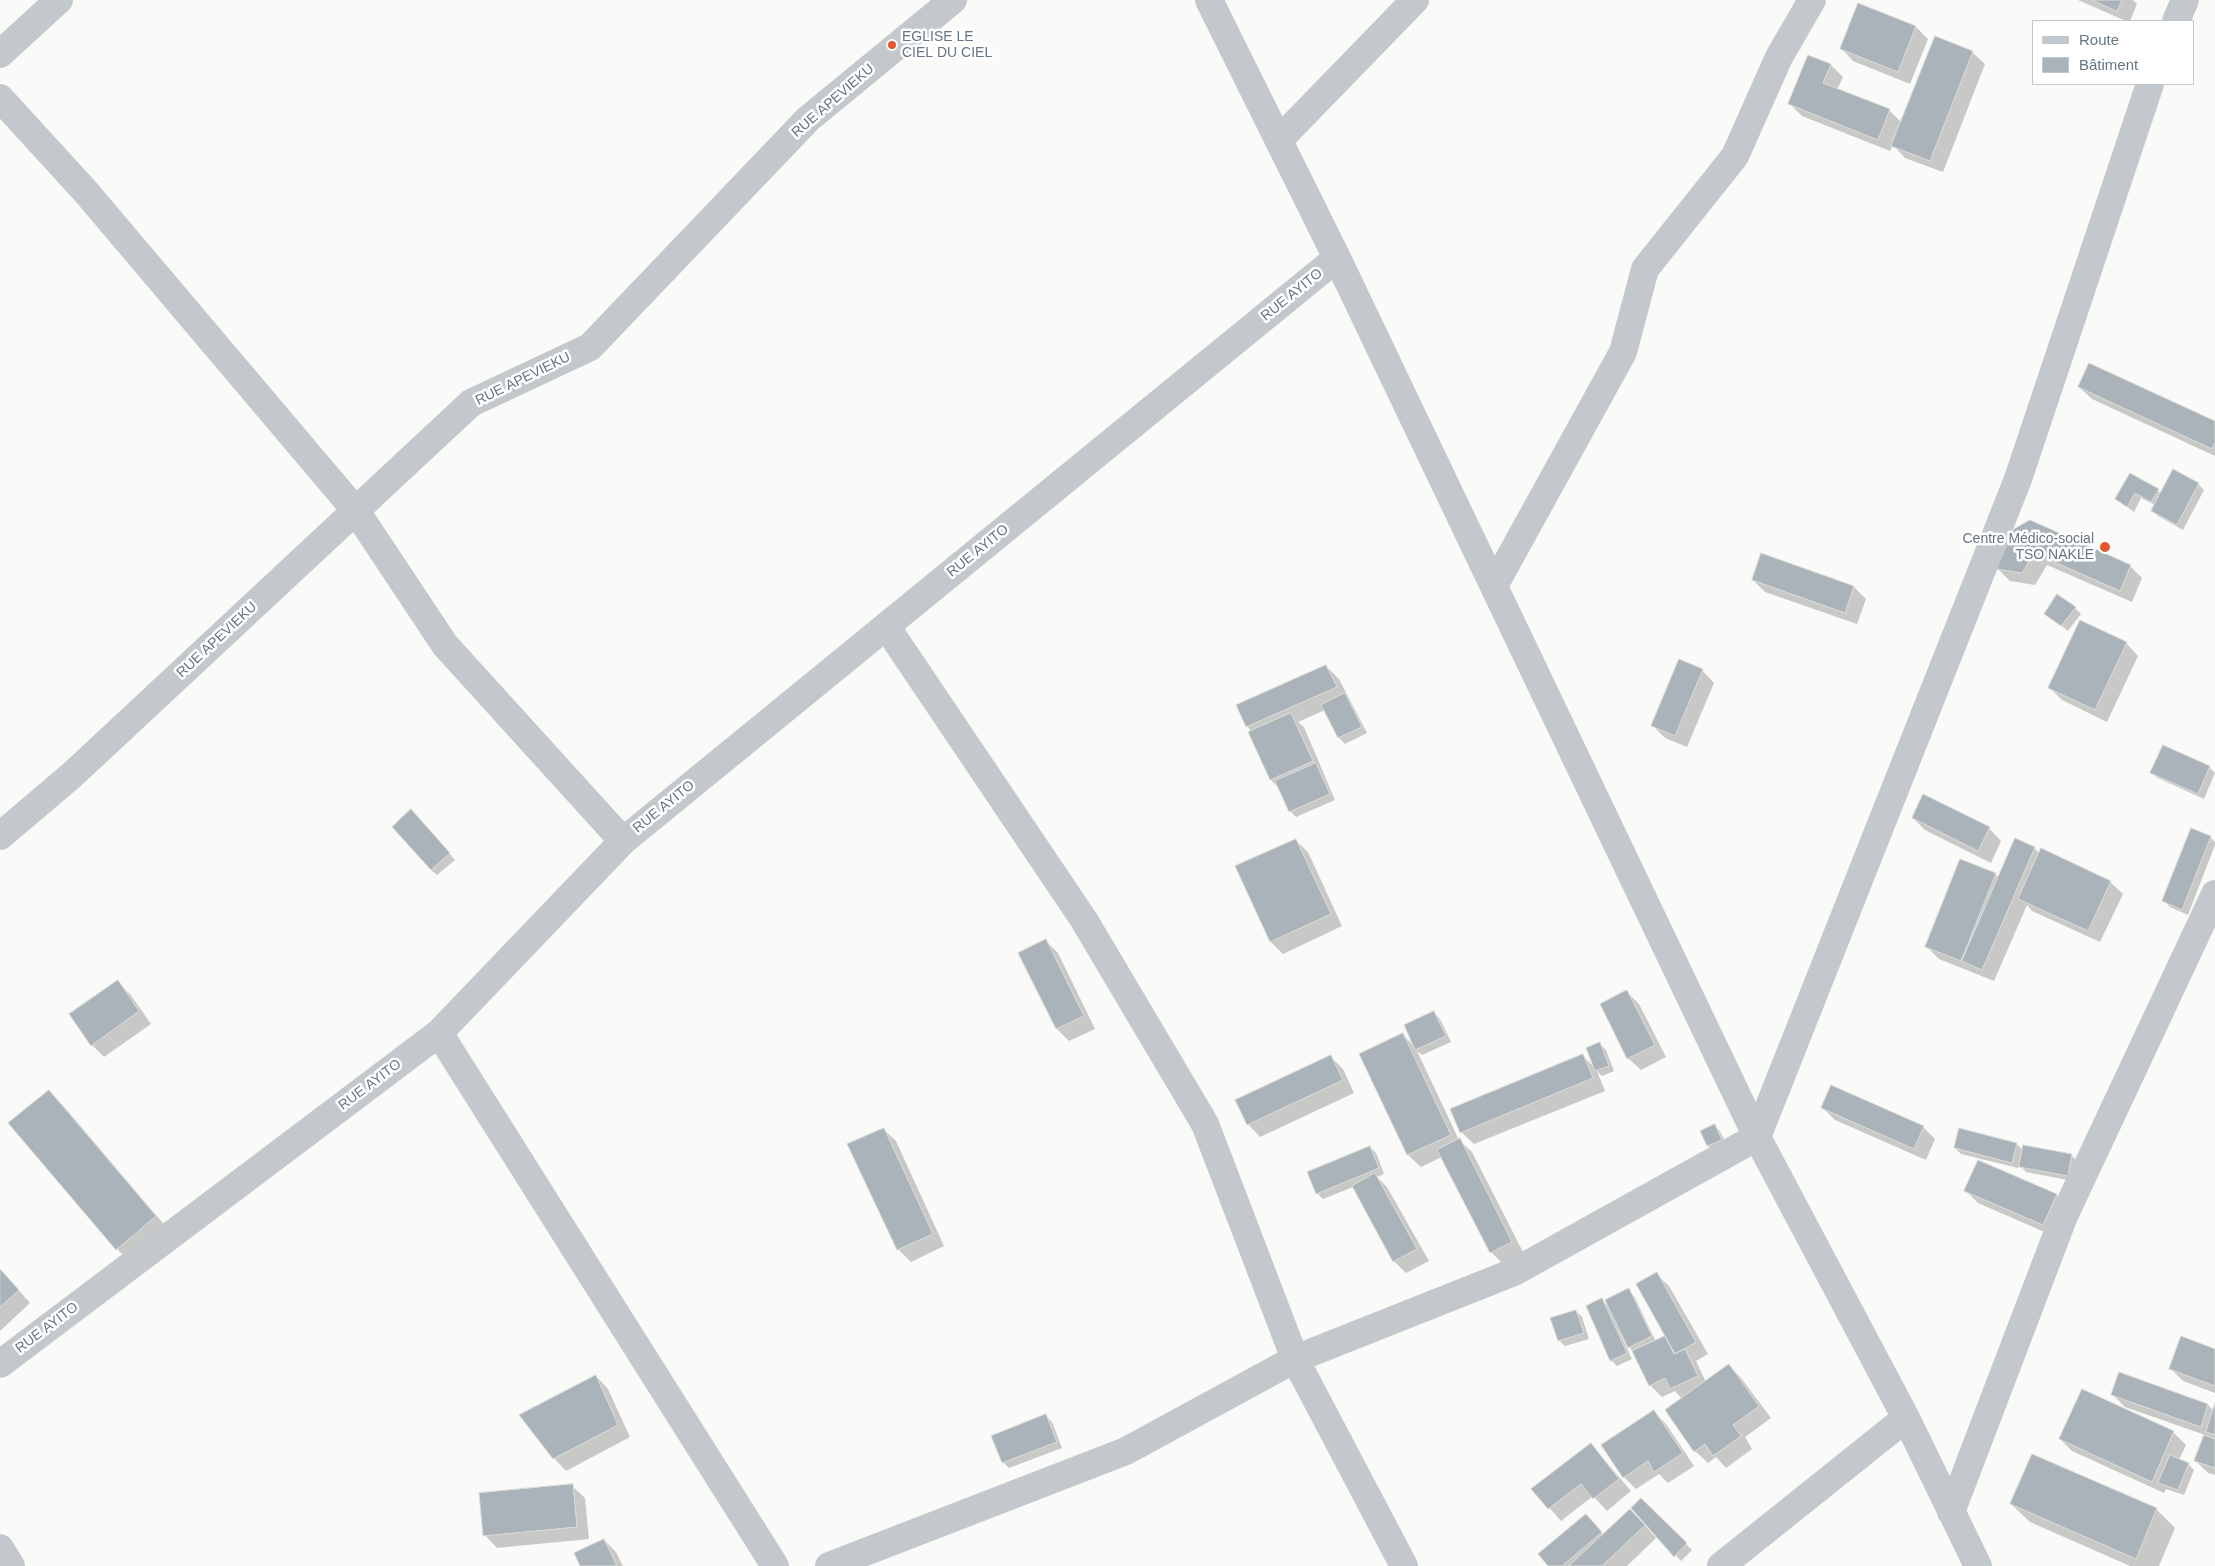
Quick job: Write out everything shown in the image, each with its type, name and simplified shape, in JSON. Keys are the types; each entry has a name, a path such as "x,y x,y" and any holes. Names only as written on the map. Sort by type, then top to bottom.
{"street":[{"path":"0,54 59,0"},
{"name":"RUE APEVIEKU","path":"0,836 72,775 471,403 590,347 808,120 953,0"},
{"path":"1209,0 1337,258 1757,1137 1906,1418 1978,1566"},
{"path":"1279,140 1415,0"},
{"path":"1494,586 1623,352 1645,269 1735,156 1779,57 1812,0"},
{"path":"2176,20 2185,0"},
{"path":"829,1566 1126,1451 1295,1359 1514,1272 1757,1137 2018,479 2150,85"},
{"path":"0,98 86,192 356,511 445,645 623,841"},
{"name":"RUE AYITO","path":"0,1364 439,1033 623,841 1337,258"},
{"path":"886,626 1084,920 1205,1124 1295,1359 1404,1566"},
{"path":"1951,1512 2064,1216 2215,894"},
{"path":"439,1033 775,1566"},
{"path":"1721,1566 1906,1418"},
{"path":"0,1548 12,1566"}],"building":[{"path":"2092,0 2122,0 2117,11"},
{"path":"1858,3 1916,26 1898,72 1840,49"},
{"path":"1935,36 1973,51 1930,161 1891,146"},
{"path":"1808,55 1831,64 1823,83 1890,109 1878,140 1788,104"},
{"path":"2089,363 2215,421 2215,442 2212,449 2078,387"},
{"path":"2173,469 2199,483 2177,525 2151,511"},
{"path":"2130,473 2159,489 2151,502 2135,493 2127,507 2115,499"},
{"path":"2030,520 2131,565 2120,591 2034,553 2022,573 1996,569 2014,529"},
{"path":"1761,553 1854,586 1845,613 1752,580"},
{"path":"2057,594 2076,607 2061,626 2044,614"},
{"path":"2080,620 2127,642 2095,710 2048,688"},
{"path":"1679,659 1703,669 1675,736 1651,726"},
{"path":"1326,665 1337,687 1246,727 1236,705"},
{"path":"1345,693 1362,727 1338,738 1321,705"},
{"path":"1291,713 1313,761 1270,780 1248,732"},
{"path":"2163,745 2210,766 2198,794 2150,773"},
{"path":"1316,763 1330,794 1289,812 1275,781"},
{"path":"1923,794 1990,827 1978,851 1912,818"},
{"path":"411,809 450,853 431,870 392,827"},
{"path":"2191,828 2211,836 2182,910 2162,901"},
{"path":"2015,838 2035,847 1982,970 1962,961"},
{"path":"1296,839 1331,914 1270,942 1235,866"},
{"path":"2041,848 2111,881 2088,931 2018,899"},
{"path":"1960,859 1996,873 1961,961 1925,947"},
{"path":"1046,939 1084,1016 1056,1029 1018,953"},
{"path":"118,980 139,1011 91,1046 69,1014"},
{"path":"1627,990 1655,1045 1627,1059 1600,1004"},
{"path":"1434,1011 1446,1036 1415,1050 1404,1025"},
{"path":"1403,1033 1451,1135 1407,1155 1359,1054"},
{"path":"1600,1042 1609,1066 1595,1071 1586,1048"},
{"path":"1583,1054 1593,1078 1460,1133 1450,1109"},
{"path":"1331,1055 1343,1080 1247,1125 1235,1100"},
{"path":"1831,1085 1924,1126 1914,1149 1821,1108"},
{"path":"49,1090 156,1216 116,1250 8,1123"},
{"path":"1715,1124 1722,1140 1707,1146 1700,1131"},
{"path":"884,1128 933,1234 897,1250 847,1144"},
{"path":"1959,1128 2017,1143 2012,1163 1954,1148"},
{"path":"1460,1138 1512,1242 1490,1253 1437,1150"},
{"path":"2023,1145 2072,1154 2068,1176 2019,1167"},
{"path":"1370,1146 1379,1168 1316,1194 1307,1172"},
{"path":"1978,1160 2057,1194 2043,1225 1964,1191"},
{"path":"1375,1173 1417,1249 1393,1262 1352,1186"},
{"path":"0,1269 19,1290 0,1307"},
{"path":"1657,1272 1696,1342 1675,1354 1636,1284"},
{"path":"1629,1288 1652,1336 1628,1348 1605,1300"},
{"path":"1602,1298 1627,1353 1610,1361 1586,1306"},
{"path":"1576,1310 1584,1333 1558,1341 1550,1318"},
{"path":"1665,1336 1674,1354 1685,1349 1698,1376 1670,1389 1665,1378 1649,1386 1632,1351"},
{"path":"2181,1336 2215,1349 2215,1386 2169,1369"},
{"path":"1729,1364 1759,1406 1733,1425 1741,1436 1713,1456 1705,1444 1694,1452 1665,1410"},
{"path":"2119,1372 2208,1404 2201,1427 2111,1395"},
{"path":"596,1375 618,1425 553,1459 519,1415"},
{"path":"2082,1389 2174,1431 2152,1482 2059,1439"},
{"path":"2215,1403 2215,1435 2206,1432"},
{"path":"1654,1410 1683,1453 1654,1472 1648,1461 1623,1478 1601,1445"},
{"path":"1046,1414 1057,1442 1002,1463 991,1436"},
{"path":"2204,1435 2215,1439 2215,1468 2194,1461"},
{"path":"1591,1443 1619,1479 1593,1499 1581,1484 1548,1509 1531,1489"},
{"path":"2032,1454 2157,1508 2136,1559 2010,1504"},
{"path":"2170,1455 2189,1463 2178,1490 2158,1483"},
{"path":"573,1484 577,1527 483,1536 479,1493"},
{"path":"1641,1498 1687,1543 1674,1557 1631,1508"},
{"path":"1630,1509 1645,1525 1602,1566 1569,1566"},
{"path":"1586,1514 1602,1532 1562,1566 1548,1566 1538,1554"},
{"path":"604,1539 617,1566 580,1566 574,1553"}],"place":[{"name":"EGLISE LE CIEL DU CIEL","path":"892,45"},
{"name":"Centre Médico-social TSO NAKLE","path":"2105,547"}]}
